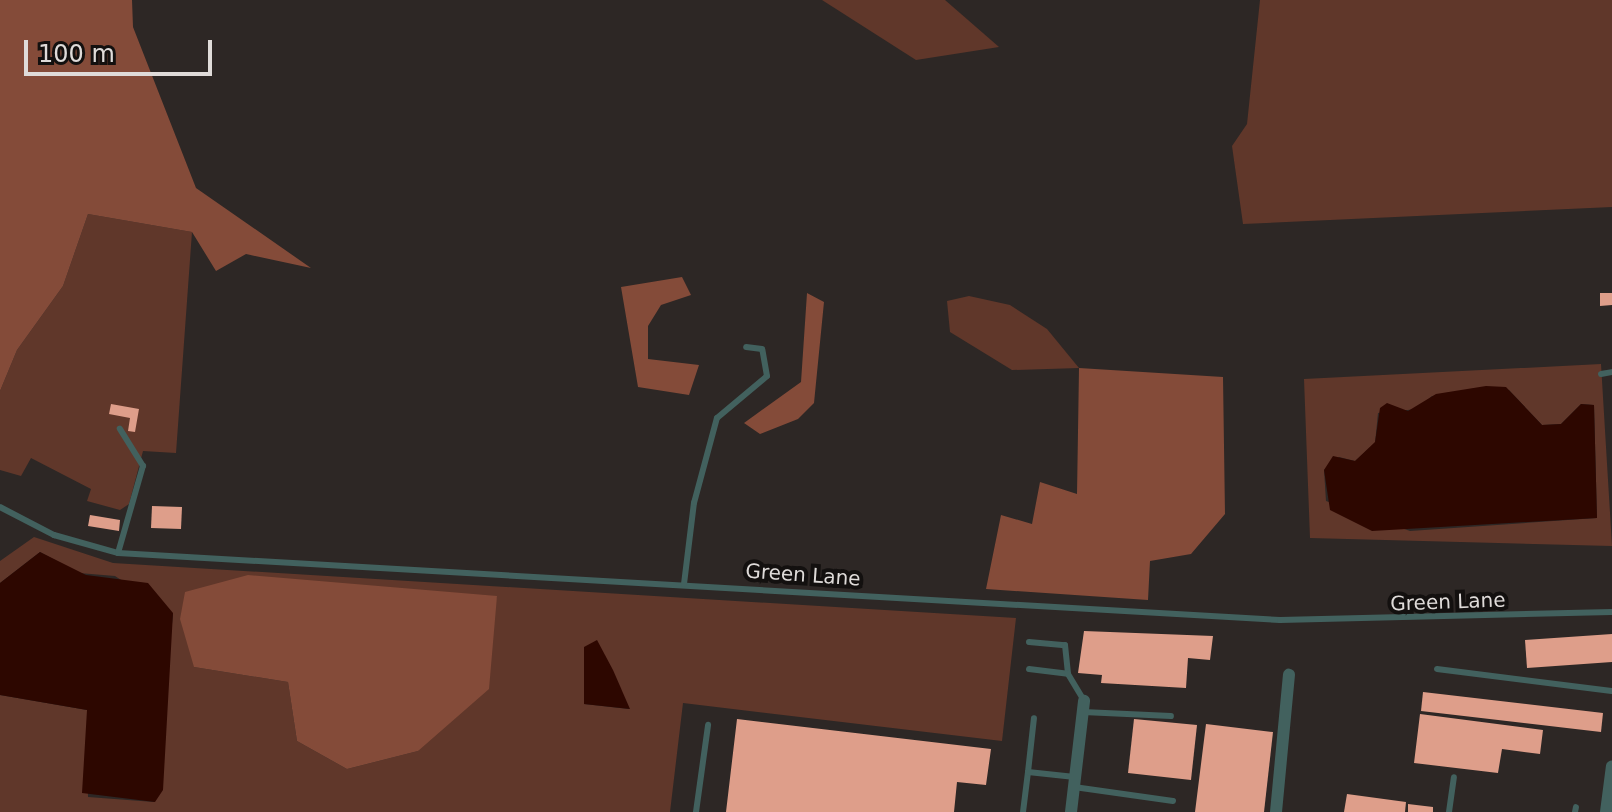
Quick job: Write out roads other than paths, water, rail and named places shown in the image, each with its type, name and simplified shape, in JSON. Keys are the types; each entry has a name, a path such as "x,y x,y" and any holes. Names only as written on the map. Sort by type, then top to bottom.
{"street":[{"path":"1276,812 1289,675"},
{"path":"1071,812 1083,707"},
{"path":"1606,812 1612,766"}],"lane":[{"path":"684,584 694,503 717,418 767,376 769,359 762,349 746,347"},
{"path":"1601,374 1612,372"},
{"path":"118,553 143,466 120,429"},
{"name":"Green Lane","path":"0,507 54,535 118,553 1280,620 1612,612"},
{"path":"1029,642 1065,645 1068,674 1083,707 1171,716"},
{"path":"1029,669 1068,674"},
{"path":"1437,669 1612,691"},
{"path":"1023,812 1034,718"},
{"path":"696,812 708,725"},
{"path":"1028,772 1173,801"},
{"path":"1449,812 1454,777"}]}
